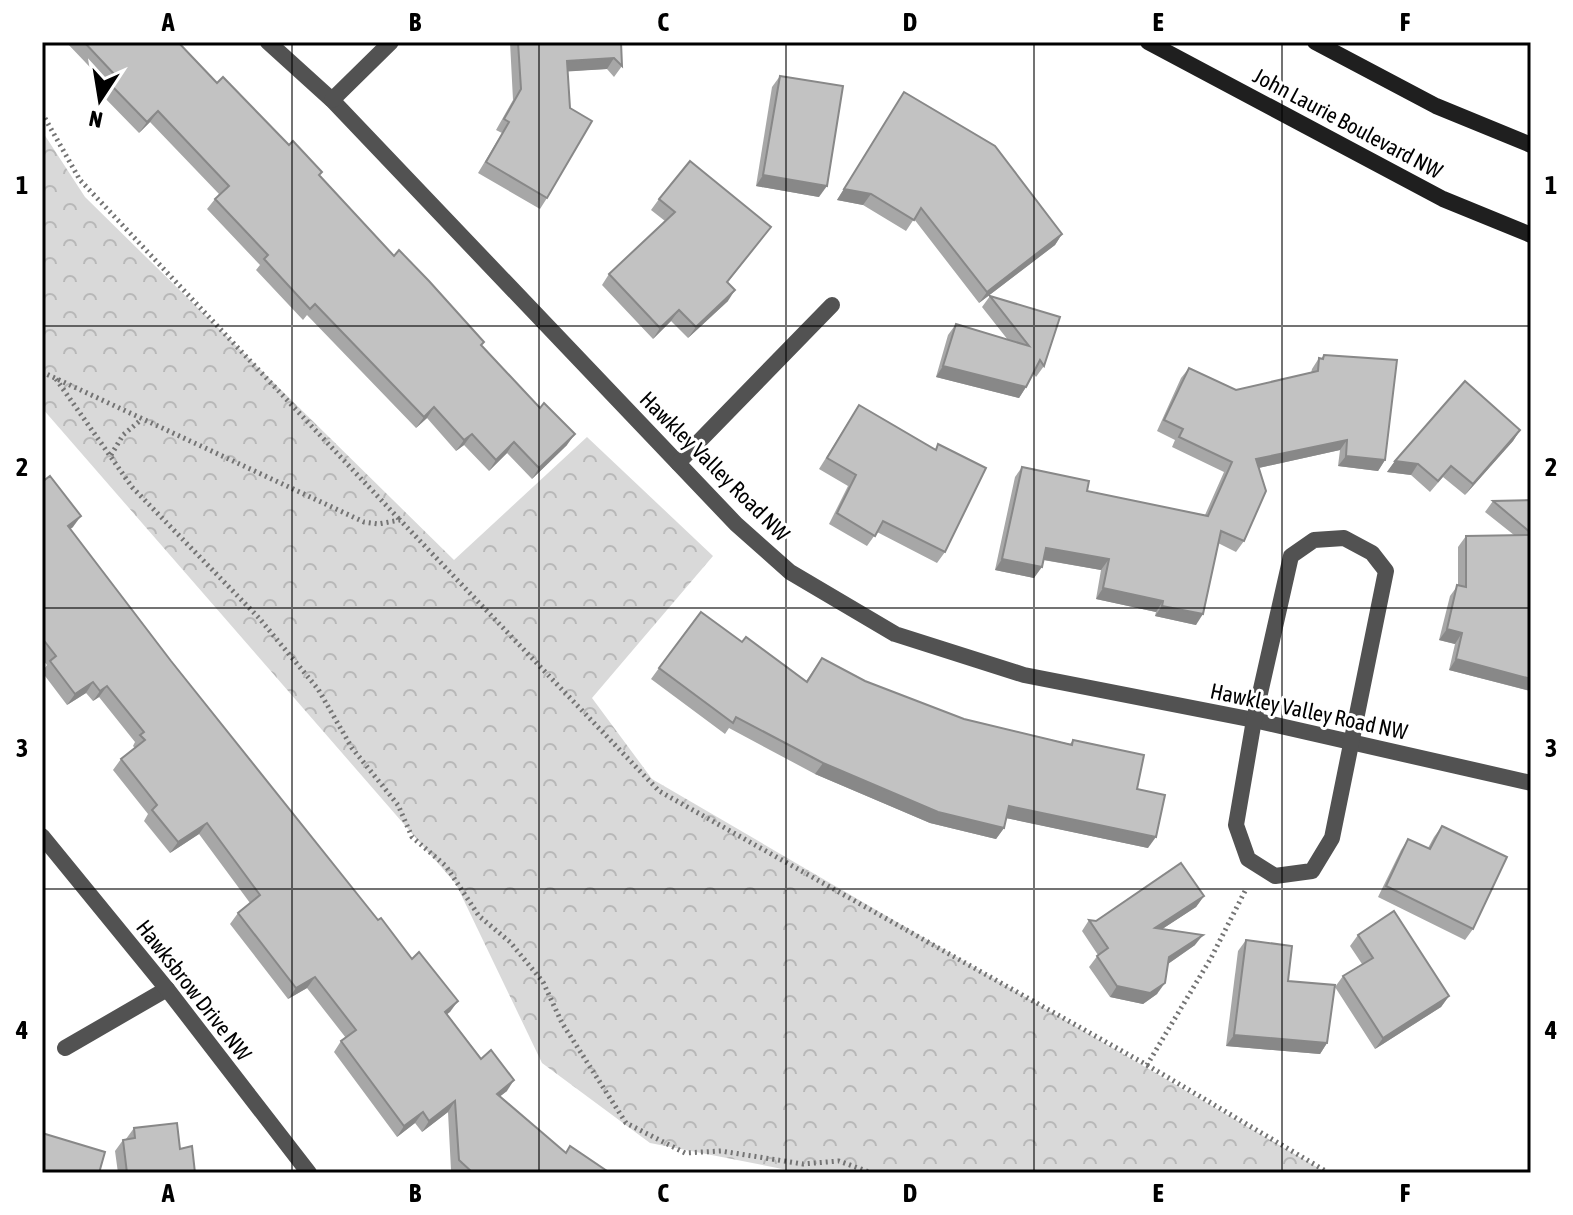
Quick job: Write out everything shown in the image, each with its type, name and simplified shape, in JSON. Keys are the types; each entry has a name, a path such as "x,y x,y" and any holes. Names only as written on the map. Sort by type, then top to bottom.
{"main road":[{"name":"John Laurie Boulevard NW","path":"1148,42 1443,199 1531,235"},
{"path":"1315,42 1436,106 1531,145"}],"street":[{"name":"Hawkley Valley Road NW","path":"268,42 332,100 736,524 790,572 895,634 1024,675 1254,720 1531,783"},
{"path":"332,100 391,42"},
{"path":"678,463 832,305"},
{"path":"1344,538 1372,553 1386,571 1332,838 1312,871 1275,876 1248,859 1236,825 1254,720 1291,556 1314,540 1344,538"},
{"name":"Hawksbrow Drive NW","path":"42,836 167,989 309,1173"},
{"path":"65,1048 167,989"}],"path":[{"path":"42,113 80,180 659,791 1147,1065 1329,1173"},
{"path":"42,372 364,522 378,524 400,520"},
{"path":"56,379 132,487 259,618 318,689 352,748 398,805 412,837 446,866 479,916 510,942 543,982 562,1023 626,1123 685,1153 721,1151 803,1164 839,1161 872,1173"},
{"path":"110,456 123,435 142,419"},
{"path":"1147,1065 1211,958 1245,891"}],"green space":[{"path":"42,131 85,197 454,560 587,437 713,556 592,698 652,779 1327,1173 803,1173 650,1143 542,1063 456,884 42,408"}],"building":[{"path":"84,42 178,42 217,83 223,77 289,145 293,141 322,172 319,175 394,256 399,250 429,281 484,342 481,345 540,408 544,403 575,434 539,468 514,442 496,460 472,434 464,440 434,407 424,417 315,304 310,309 264,259 268,255 215,199 229,186 158,111 147,122 108,82 115,75"},
{"path":"518,42 621,42 622,66 614,58 567,61 570,108 592,121 547,198 486,162 509,122 504,119 521,89"},
{"path":"780,76 843,86 827,186 763,175"},
{"path":"904,92 995,146 1062,234 987,292 921,208 914,220 871,194 844,189"},
{"path":"690,161 771,227 727,282 735,290 696,327 679,310 660,328 609,274 675,212 659,199"},
{"path":"990,296 1060,317 1044,366 1040,360 1026,387 943,366 956,324 1029,346"},
{"path":"1324,355 1397,360 1385,460 1346,456 1347,440 1256,459 1266,491 1244,541 1221,531 1203,614 1162,606 1163,601 1103,588 1109,559 1046,548 1042,567 1002,559 1022,467 1089,481 1087,491 1208,516 1232,462 1179,437 1183,429 1164,420 1189,368 1236,390 1318,371 1319,358 1323,359"},
{"path":"1465,381 1520,430 1473,484 1451,466 1438,481 1418,464 1395,461"},
{"path":"859,405 936,450 938,444 986,468 945,552 883,521 875,536 837,513 856,475 827,458"},
{"path":"50,476 81,516 68,526 171,661 378,920 381,918 412,959 419,952 458,1001 445,1012 481,1059 491,1050 514,1080 497,1094 566,1153 570,1146 610,1173 473,1173 459,1160 455,1101 429,1121 423,1112 404,1126 341,1041 356,1030 315,977 296,988 238,913 260,895 207,823 178,842 152,810 157,805 121,759 145,740 140,735 144,732 107,686 100,691 93,682 75,694 50,661 56,656 42,638 42,482"},
{"path":"1531,500 1531,533 1493,501"},
{"path":"1531,535 1531,679 1456,659 1462,633 1447,629 1457,585 1466,587 1466,536"},
{"path":"701,612 742,642 746,637 807,682 822,658 865,681 964,719 1072,745 1073,740 1144,755 1137,789 1165,795 1156,837 1009,806 1004,828 938,812 823,763 736,717 733,723 659,668"},
{"path":"1442,826 1507,857 1473,929 1386,886 1408,839 1430,849"},
{"path":"1181,863 1204,896 1155,928 1203,935 1169,957 1165,983 1150,993 1117,986 1097,956 1108,948 1089,920 1096,921"},
{"path":"1394,911 1449,996 1383,1038 1343,976 1373,958 1358,935"},
{"path":"1246,940 1292,946 1288,981 1335,985 1327,1043 1234,1035"},
{"path":"177,1123 180,1149 192,1146 195,1173 127,1173 123,1140 135,1138 134,1128"},
{"path":"42,1133 105,1152 99,1173 42,1173"}]}
